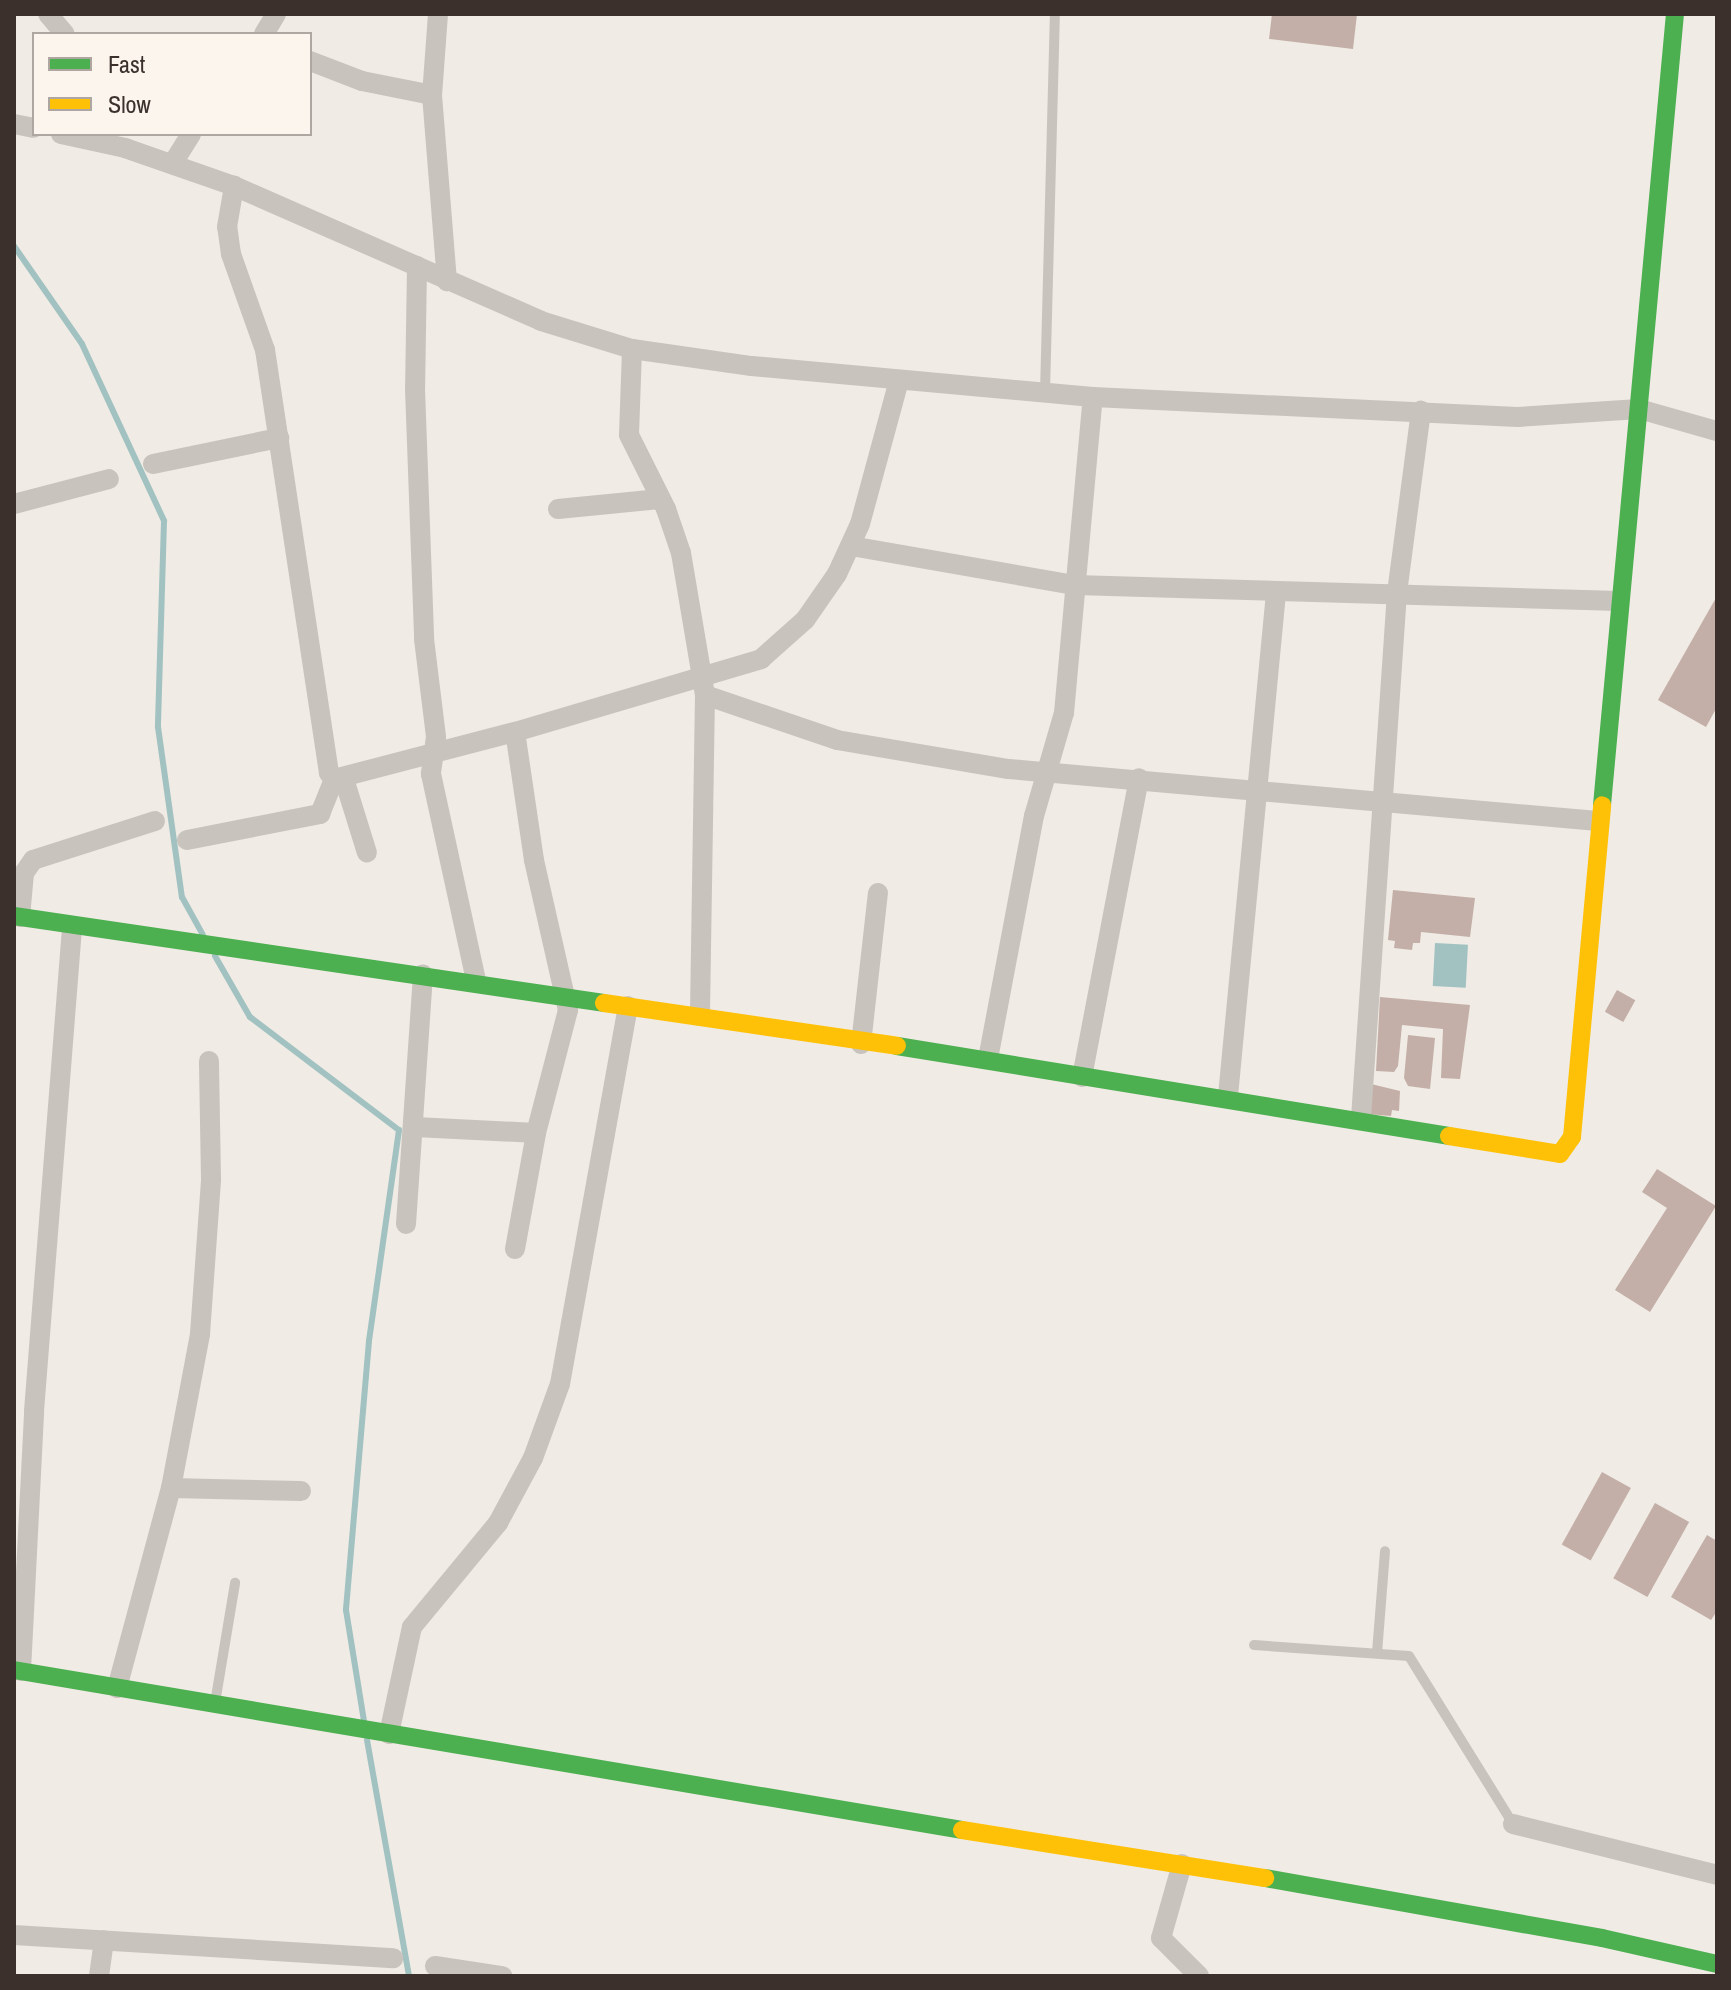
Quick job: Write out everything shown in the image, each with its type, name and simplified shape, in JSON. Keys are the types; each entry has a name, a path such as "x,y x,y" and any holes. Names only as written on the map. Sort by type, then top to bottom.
{"street":[{"path":"265,32 276,14"},
{"path":"438,14 432,95 447,281"},
{"path":"155,821 33,860 24,873 17,916 212,948 476,981 861,1044 988,1059 1082,1077 1228,1096 1550,1155 1568,1147 1675,14"},
{"path":"50,15 63,32"},
{"path":"312,62 362,81 432,95"},
{"path":"79,136 124,141 541,321 632,349 899,380 1093,397 1518,417 1639,409 1717,431"},
{"path":"173,163 190,136"},
{"path":"234,186 227,227 231,254 265,350 329,773 339,779 367,853"},
{"path":"417,266 415,403 434,752 431,774 476,981"},
{"path":"632,349 629,435 660,499 684,563 704,686 700,1016"},
{"path":"187,840 320,814 339,779 434,752 704,686 747,666 781,644 823,597 851,546 885,444 899,380"},
{"path":"988,1059 1034,816 1052,770 1064,713 1093,397"},
{"path":"1361,1118 1397,593 1421,411"},
{"path":"153,464 279,438"},
{"path":"14,504 109,479"},
{"path":"558,509 660,499"},
{"path":"851,546 1075,585 1619,601"},
{"path":"1228,1096 1276,593"},
{"path":"704,686 859,745 1009,769 1052,770 1256,791 1384,799 1598,821"},
{"path":"515,732 553,959 567,996 566,1022 536,1133 515,1249"},
{"path":"1082,1077 1139,778"},
{"path":"861,1044 878,893"},
{"path":"72,926 24,1410 17,1670 342,1728 1182,1864 1602,1938 1717,1964"},
{"path":"406,1224 423,975"},
{"path":"384,1734 412,1627 498,1523 533,1458 560,1384 628,1006"},
{"path":"117,1688 171,1488 200,1334 211,1179 209,1061"},
{"path":"415,1127 536,1133"},
{"path":"171,1488 301,1491"},
{"path":"1513,1824 1717,1875"},
{"path":"1182,1864 1161,1938 1199,1976"},
{"path":"14,1935 393,1958"},
{"path":"99,1976 104,1940"},
{"path":"435,1966 502,1976"}],"lane":[{"path":"1045,392 1055,14"},
{"path":"1377,1653 1385,1551"},
{"path":"215,1705 235,1583"},
{"path":"1254,1645 1409,1656 1513,1824"}],"water":[{"path":"1435,943 1468,945 1466,988 1433,986"}],"building":[{"path":"1272,14 1357,14 1353,49 1269,39"},
{"path":"1717,596 1717,707 1706,727 1658,700"},
{"path":"1393,890 1475,898 1470,937 1421,932 1420,943 1413,943 1412,950 1394,948 1395,941 1388,940"},
{"path":"1617,990 1635,1000 1623,1022 1605,1012"},
{"path":"1380,997 1470,1005 1460,1079 1441,1078 1443,1029 1402,1025 1398,1066 1394,1072 1376,1071"},
{"path":"1408,1035 1435,1038 1430,1089 1408,1086 1404,1078"},
{"path":"1371,1084 1400,1091 1399,1111 1392,1110 1391,1116 1368,1114"},
{"path":"1657,1169 1716,1206 1650,1312 1615,1290 1667,1208 1642,1192"},
{"path":"1602,1472 1631,1488 1591,1561 1562,1545"},
{"path":"1655,1503 1689,1522 1647,1597 1613,1578"},
{"path":"1707,1535 1717,1541 1717,1611 1711,1620 1671,1597"}],"waterway":[{"path":"14,246 82,344 164,521 158,727 182,897 203,935"},
{"path":"215,956 250,1017 399,1130 369,1341 346,1610 364,1721"},
{"path":"367,1740 409,1976"}],"traffic: fast":[{"path":"1602,805 1675,14"},
{"path":"14,916 604,1003"},
{"path":"897,1046 1449,1136"},
{"path":"14,1670 962,1830"},
{"path":"1265,1878 1602,1938 1717,1964"}],"traffic: slow":[{"path":"1449,1136 1560,1154 1572,1137 1602,805"},
{"path":"604,1003 897,1046"},
{"path":"962,1830 1265,1878"}]}
